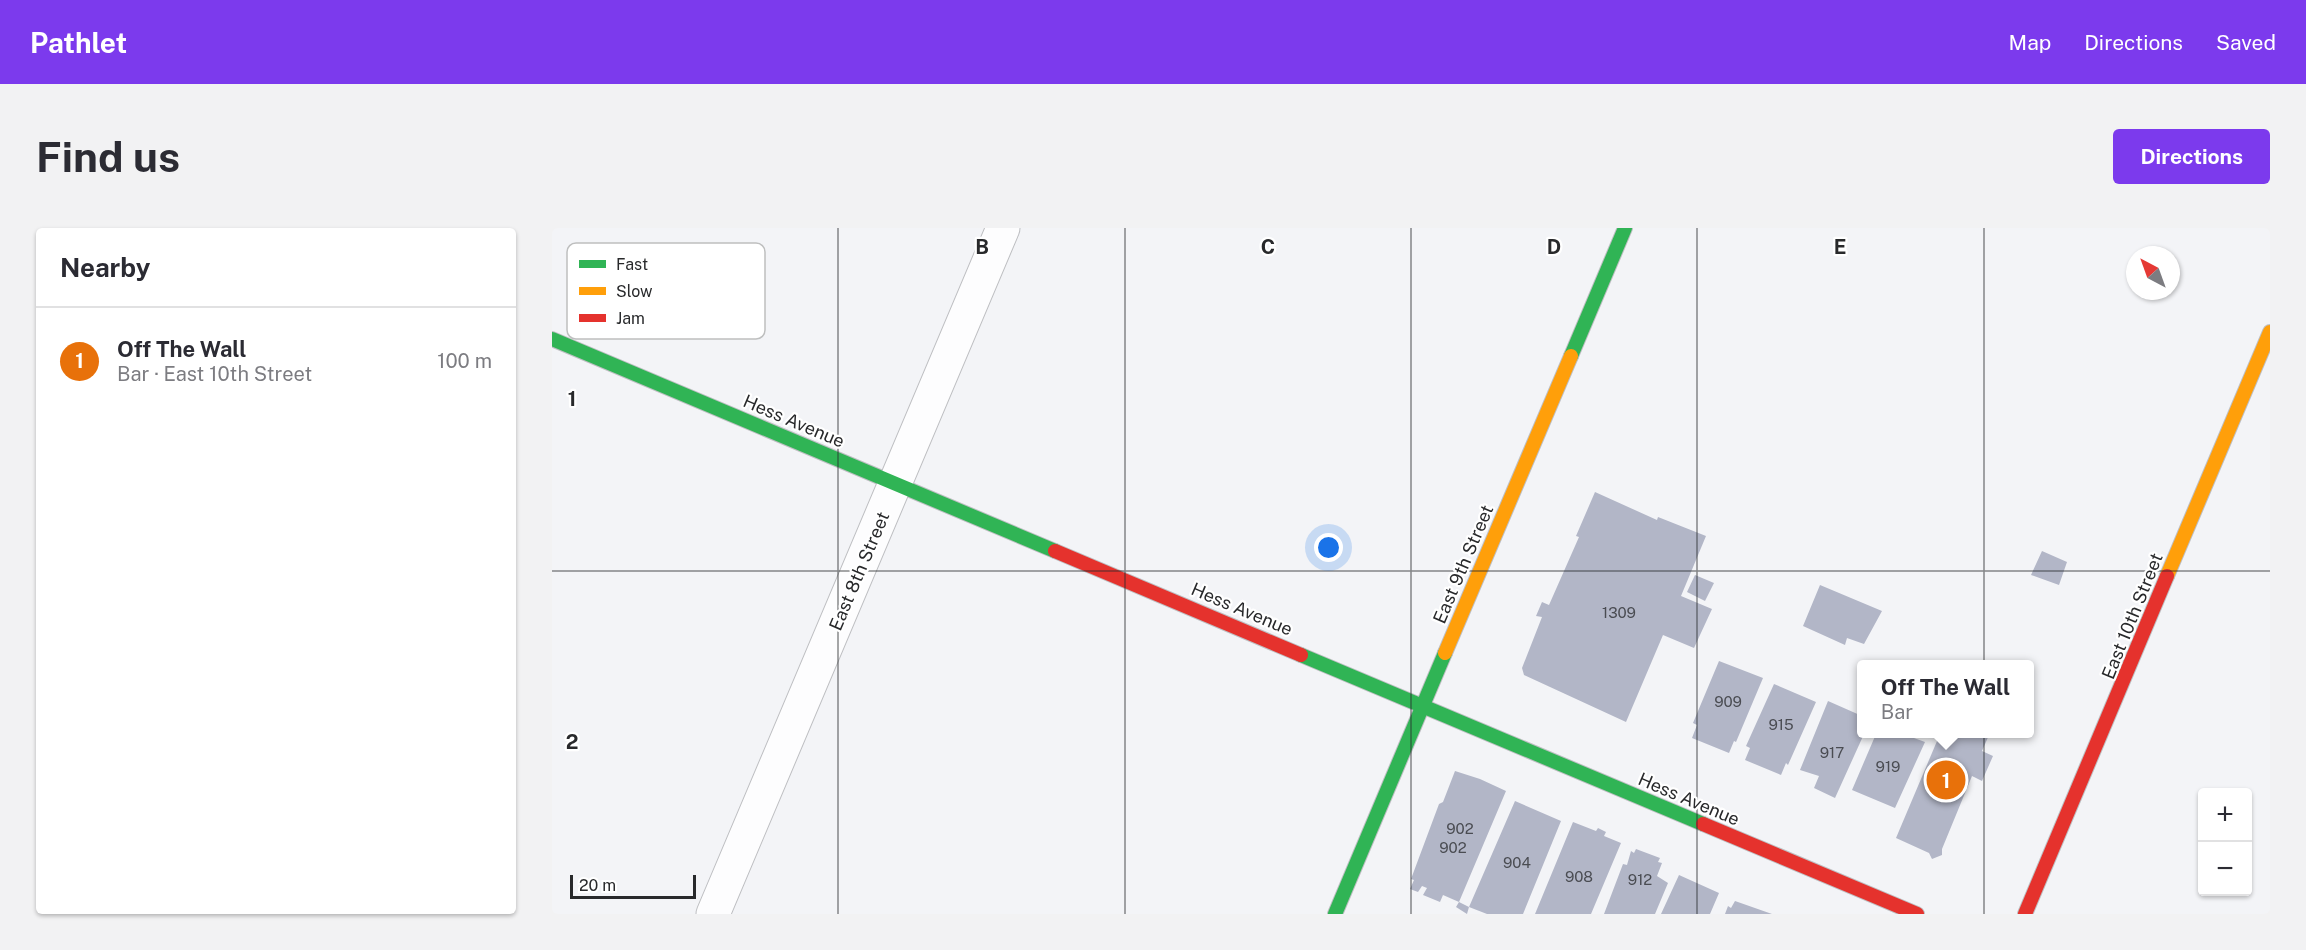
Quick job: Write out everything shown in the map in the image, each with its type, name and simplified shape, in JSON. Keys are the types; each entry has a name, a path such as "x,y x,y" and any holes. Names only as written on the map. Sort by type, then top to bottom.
{"street":[{"name":"East 8th Street","path":"713,914 1003,228"},
{"name":"East 9th Street","path":"1335,914 1624,228"},
{"name":"East 10th Street","path":"2025,914 2270,332"},
{"name":"Hess Avenue","path":"552,339 1917,914"}],"building":[{"path":"1595,492 1657,520 1658,517 1706,536 1681,596 1712,609 1694,648 1663,635 1626,722 1524,675 1522,668 1542,617 1536,616 1542,602 1549,605 1579,537 1576,536"},
{"path":"2042,551 2067,562 2059,585 2031,575"},
{"path":"1695,575 1714,583 1705,601 1687,592"},
{"path":"1820,585 1882,611 1864,644 1847,638 1845,645 1803,626"},
{"path":"1719,661 1763,678 1736,742 1734,741 1729,753 1692,738 1697,725 1693,723"},
{"path":"1774,684 1816,702 1788,765 1786,763 1781,775 1745,760 1750,748 1746,746"},
{"path":"1828,701 1857,714 1857,738 1862,738 1835,798 1814,788 1819,776 1800,770"},
{"path":"1874,738 1914,738 1925,742 1895,808 1852,790"},
{"path":"1938,738 1988,738 1982,751 1993,756 1982,781 1972,776 1942,849 1942,855 1932,859 1929,853 1896,838"},
{"path":"1455,771 1506,791 1459,902 1443,895 1440,902 1423,895 1427,888 1422,886 1418,892 1410,889 1414,880 1411,879 1439,804 1443,802"},
{"path":"1515,801 1561,821 1523,914 1487,914 1469,907"},
{"path":"1573,822 1596,831 1598,828 1606,832 1604,836 1621,843 1591,914 1535,914"},
{"path":"1636,849 1660,858 1658,862 1662,863 1657,876 1668,883 1655,914 1604,914 1623,864 1627,865 1631,851 1634,853"},
{"path":"1679,875 1719,893 1710,914 1661,914"},
{"path":"1735,901 1772,914 1725,914 1728,906 1731,908"},
{"path":"1459,902 1469,907 1467,914 1456,907"}],"traffic: fast":[{"path":"1571,356 1625,228"},
{"path":"552,339 1055,551"},
{"path":"1335,914 1445,653"},
{"path":"1301,655 1703,824"}],"traffic: slow":[{"path":"2167,576 2270,332"},
{"path":"1445,653 1571,356"}],"traffic: jam":[{"path":"1055,551 1301,655"},
{"path":"2025,914 2167,576"},
{"path":"1703,824 1917,914"}],"place":[{"name":"Off The Wall","path":"1946,780"}]}
